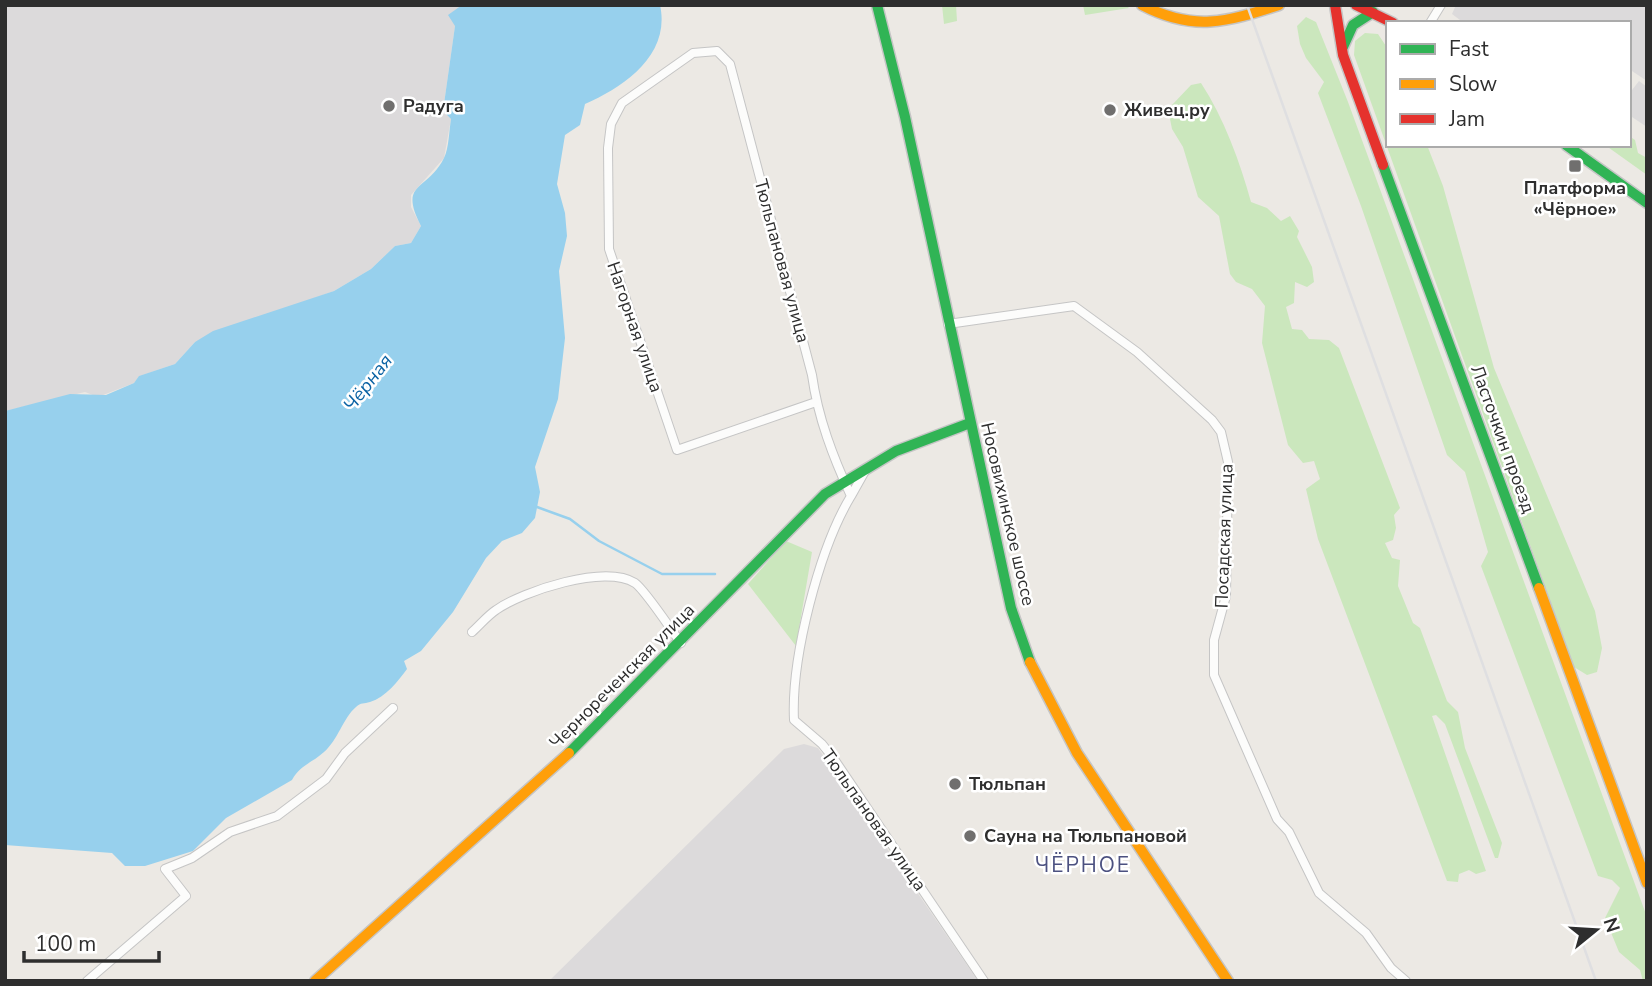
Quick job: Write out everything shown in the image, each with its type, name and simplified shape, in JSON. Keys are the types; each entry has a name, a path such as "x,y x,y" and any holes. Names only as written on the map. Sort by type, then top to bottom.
{"street":[{"name":"Носовихинское шоссе","path":"877,5 905,117 1011,608 1037,683 1078,757 1228,981"},
{"path":"1142,5 1174,21 1204,25 1279,5"},
{"name":"Ласточкин проезд","path":"1335,5 1343,55 1647,883"},
{"path":"1356,5 1389,21"},
{"path":"1431,21 1441,5"},
{"path":"1343,55 1346,34 1353,23 1373,12"},
{"name":"Нагорная улица","path":"730,64 717,51 693,53 622,103 611,124 608,148 609,249 677,450 816,402"},
{"name":"Тюльпановая улица","path":"730,64 812,375 816,402 850,496"},
{"path":"1569,147 1647,203"},
{"name":"Посадская улица","path":"948,324 1074,306 1137,352 1212,420 1221,432 1228,463 1226,596 1214,640 1214,676 1277,819 1289,832 1319,894 1366,933 1391,968 1406,981"},
{"name":"Чернореченская улица","path":"315,981 539,782 681,643 811,506 844,480 869,465 909,445 970,423"},
{"name":"Тюльпановая улица","path":"869,465 829,536 820,564 795,676 794,720 822,744 834,759 984,981"},
{"path":"472,632 496,610 544,587 582,579 615,578 635,583 681,643"},
{"path":"87,981 186,896 165,869 192,858 230,832 277,816 326,779 345,753 393,708"}],"shaded area":[{"path":"5,5 462,5 455,26 443,111 451,119 444,158 411,195 411,207 421,226 411,243 395,246 371,269 334,291 195,342 175,364 140,376 134,383 98,397 85,392 5,411"},
{"path":"1456,5 1647,5 1647,81 1631,70 1631,21 1461,21 1452,14"},
{"path":"1639,81 1647,87 1647,127 1631,116 1632,90"},
{"path":"804,744 818,748 978,981 549,981 784,749"}],"green space":[{"path":"942,5 956,5 957,21 944,24"},
{"path":"1083,5 1126,5 1129,8 1085,15"},
{"path":"1306,17 1316,22 1348,102 1647,917 1647,981 1643,981 1640,970 1619,952 1605,918 1620,888 1612,880 1598,876 1481,566 1488,552 1465,472 1447,455 1361,206 1318,93 1324,82 1306,58 1300,44 1297,26"},
{"path":"1365,33 1378,34 1386,46 1386,144 1354,55 1355,41"},
{"path":"1201,83 1230,141 1251,202 1267,208 1281,221 1290,216 1299,231 1297,237 1312,267 1314,282 1307,287 1295,282 1294,303 1286,307 1292,329 1302,330 1309,339 1329,340 1339,348 1400,508 1394,515 1396,528 1393,540 1385,543 1392,558 1400,560 1398,586 1413,623 1420,628 1447,701 1458,712 1465,748 1502,843 1498,858 1495,858 1445,724 1436,715 1432,716 1486,871 1476,874 1469,870 1459,874 1458,882 1447,881 1318,539 1306,489 1320,479 1314,461 1303,463 1288,445 1262,343 1265,306 1252,289 1236,282 1230,274 1219,216 1198,197 1183,147 1172,129 1169,114 1172,105 1191,85"},
{"path":"1631,137 1635,140 1638,153 1647,158 1647,175 1608,147 1631,147"},
{"path":"1387,147 1428,147 1443,186 1494,368 1595,611 1602,648 1597,672 1587,675 1574,667"},
{"path":"786,541 812,552 796,646 748,584"}],"water":[{"name":"Чёрная","path":"462,5 660,5 662,23 651,54 629,78 585,104 580,125 565,135 557,184 565,213 567,236 559,271 565,338 558,399 535,467 540,492 535,518 522,533 502,541 486,558 453,612 421,651 404,661 407,669 391,688 376,700 356,707 329,747 302,767 292,780 226,818 193,851 145,866 125,866 112,853 5,845 5,411 70,394 106,395 134,383 139,376 175,364 195,342 213,331 334,291 371,269 395,246 411,243 421,226 412,201 414,194 437,169 447,149 451,119 443,111 455,26 448,15"}],"waterway":[{"path":"537,507 570,519 599,541 662,574 715,574"}],"railway":[{"path":"1247,5 1596,981"}],"traffic: fast":[{"path":"877,5 905,117 1011,608 1030,662"},
{"path":"1343,47 1353,25 1373,12"},
{"path":"1569,147 1647,203"},
{"path":"1383,165 1539,588"},
{"path":"569,753 825,494 896,451 970,423"}],"traffic: slow":[{"path":"1142,5 1178,19 1210,22 1279,5"},
{"path":"1539,588 1647,883"},
{"path":"1030,662 1077,753 1228,981"},
{"path":"315,981 569,753"}],"traffic: jam":[{"path":"1335,5 1343,55 1383,165"},
{"path":"1356,5 1389,21"}],"place":[{"name":"Радуга","path":"389,106"},
{"name":"Живец.ру","path":"1110,110"},
{"name":"Платформа «Чёрное»","path":"1575,166"},
{"name":"Тюльпан","path":"955,784"},
{"name":"Сауна на Тюльпановой","path":"970,836"}],"district":[{"name":"ЧЁРНОЕ","path":"1083,865"}]}
